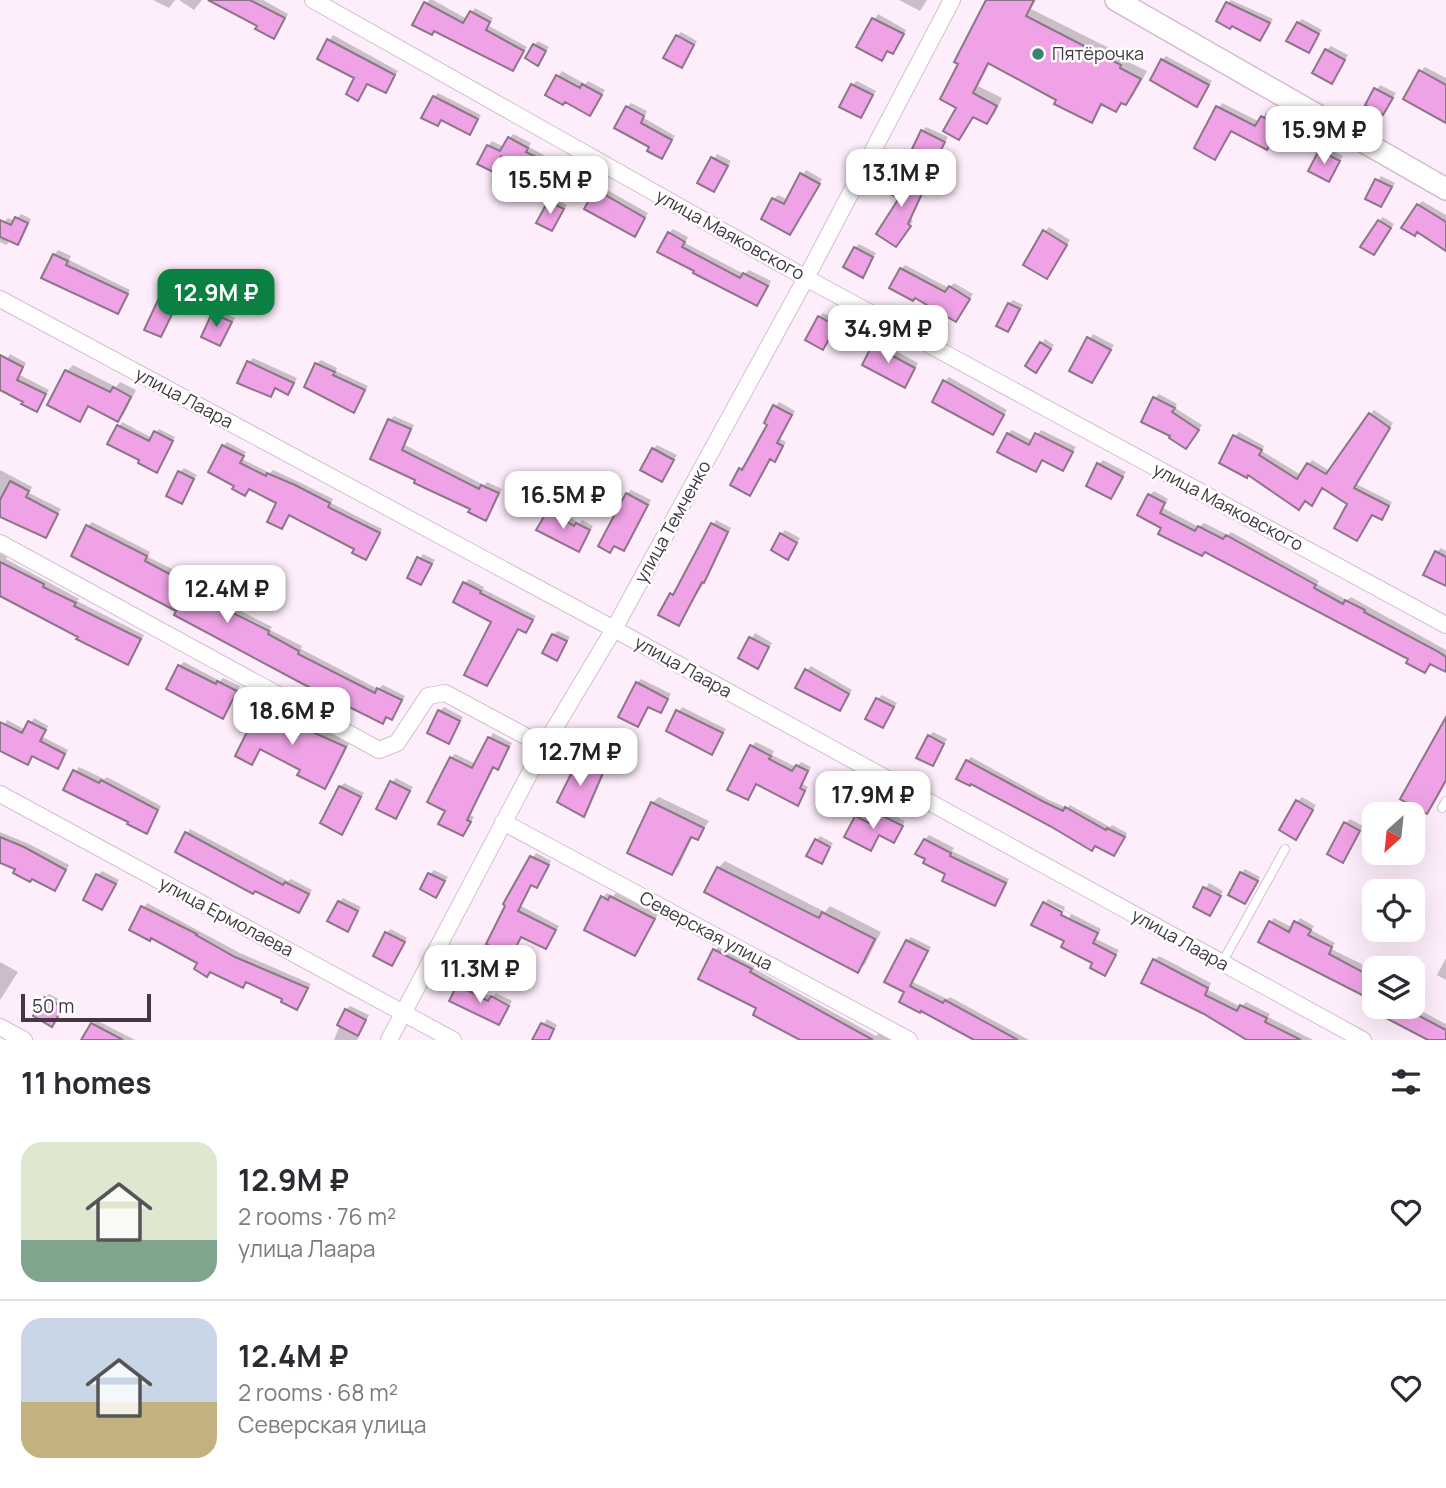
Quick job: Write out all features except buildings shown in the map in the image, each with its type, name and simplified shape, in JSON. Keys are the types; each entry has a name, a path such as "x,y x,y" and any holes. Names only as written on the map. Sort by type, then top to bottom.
{"main road":[{"path":"1116,0 1446,189"}],"street":[{"name":"улица Маяковского","path":"313,0 806,278 1446,625"},
{"name":"улица Темченко","path":"389,1040 544,746 614,629 806,278 952,0"},
{"name":"улица Лаара","path":"0,299 614,629 1363,1040"},
{"path":"0,543 380,750 397,743 428,696 445,693 544,746"},
{"name":"улица Ермолаева","path":"0,794 453,1040"},
{"name":"Северская улица","path":"503,822 909,1040"},
{"path":"0,1027 24,1040"}],"lane":[{"path":"1222,963 1285,849"}],"place":[{"name":"Пятёрочка","path":"1038,54"}]}
